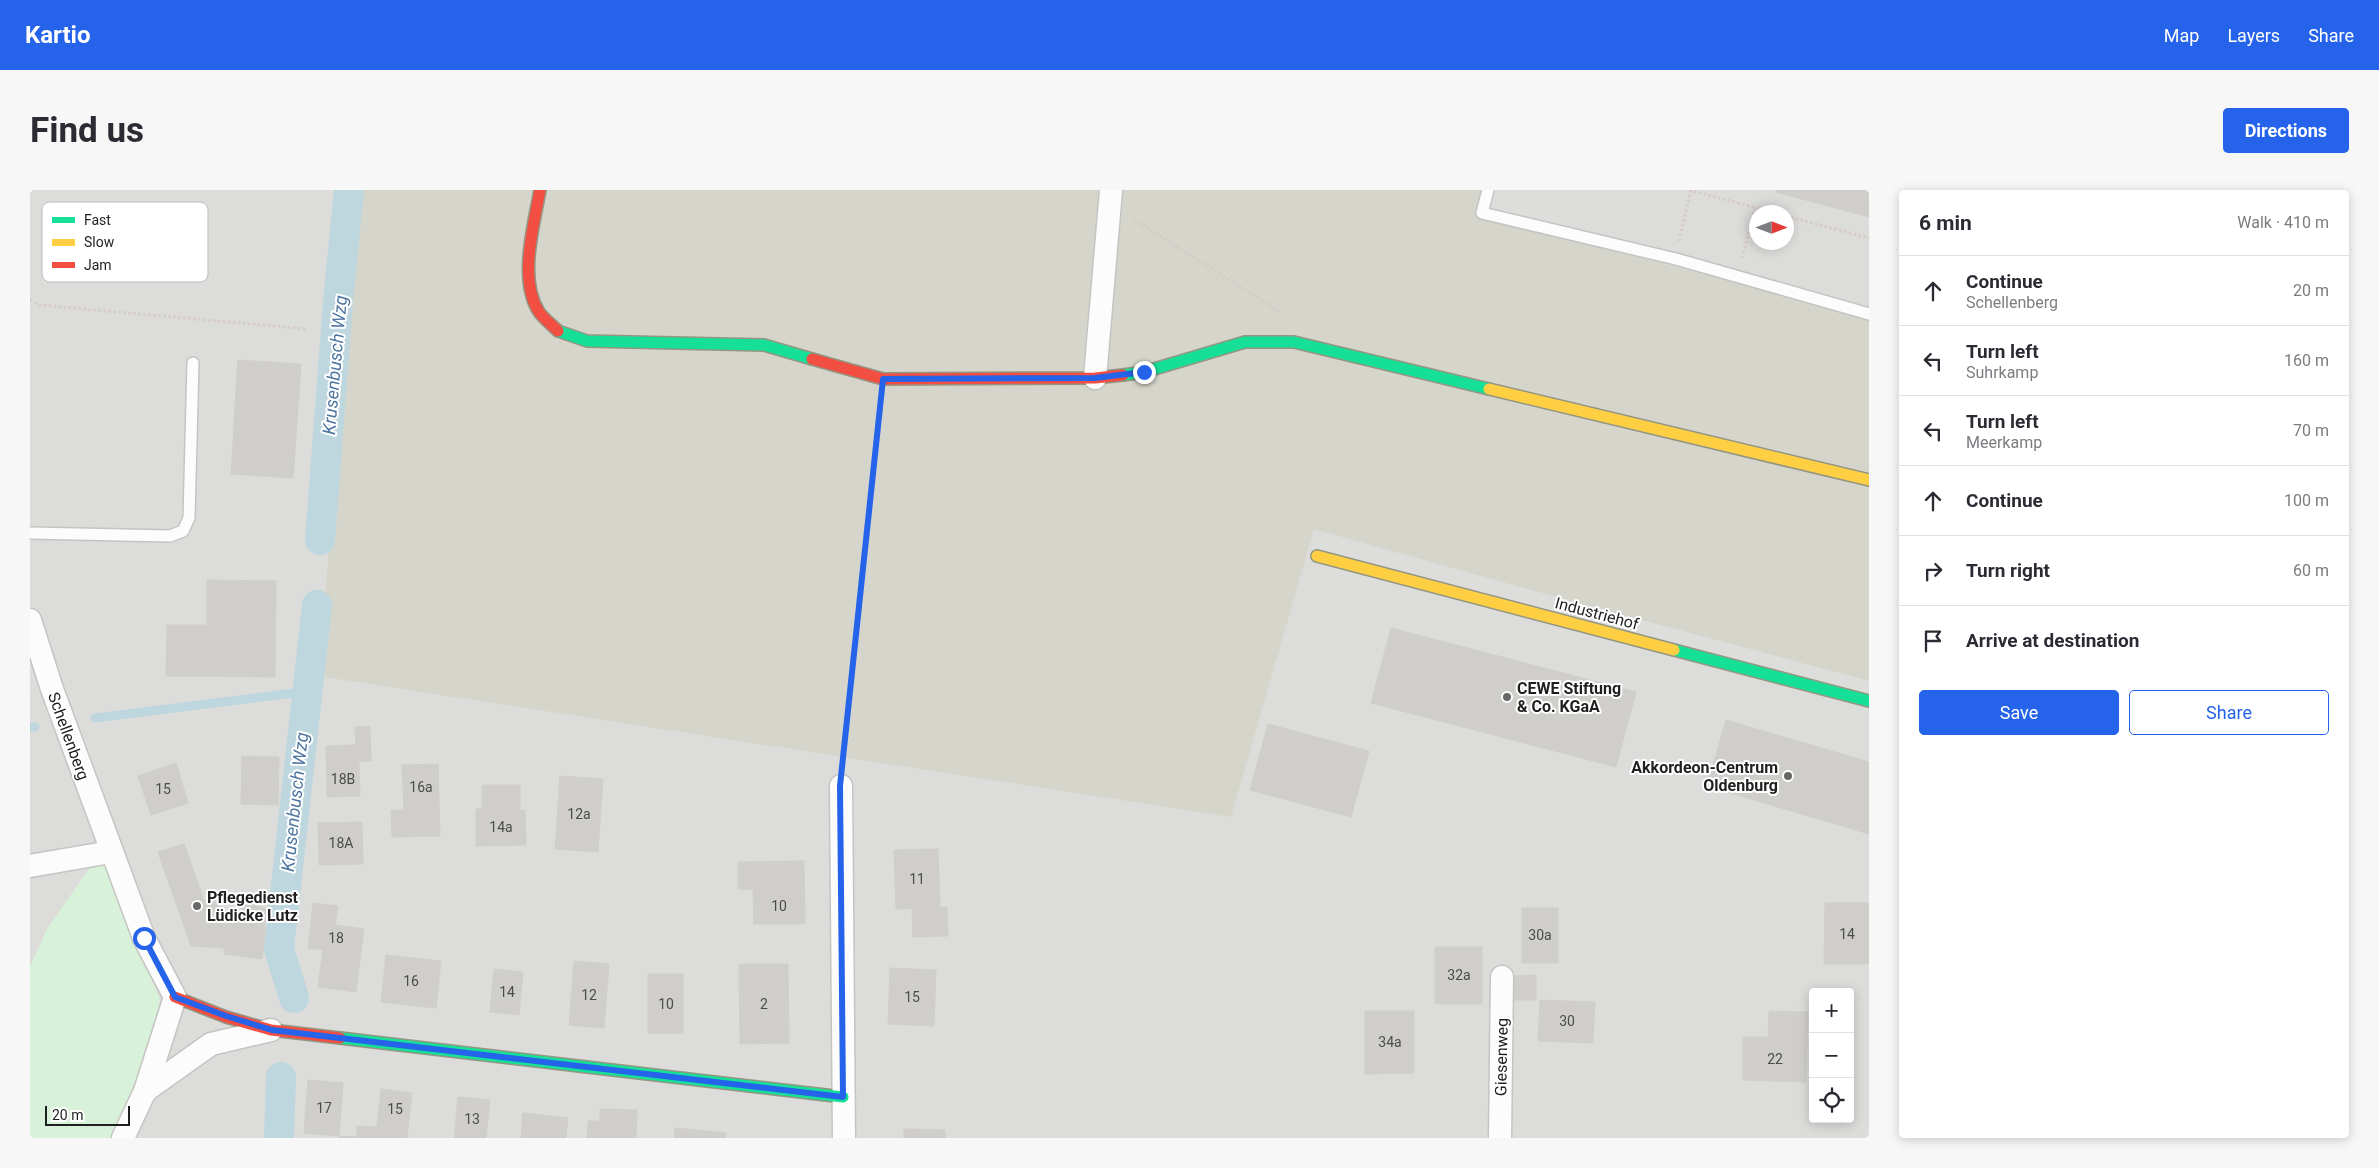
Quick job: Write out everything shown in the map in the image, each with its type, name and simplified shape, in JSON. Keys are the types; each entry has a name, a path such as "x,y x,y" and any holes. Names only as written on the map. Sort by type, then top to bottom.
{"street":[{"path":"540,190 529,251 530,286 539,312 559,332 587,341 764,345 883,379 1095,378 1144,372 1245,342 1294,342 1869,480"},
{"path":"1095,378 1110,197"},
{"name":"Industriehof","path":"1318,556 1869,701"},
{"name":"Schellenberg","path":"30,620 54,696 144,938 175,997"},
{"path":"840,786 844,1138"},
{"path":"30,866 111,852"},
{"name":"Giesenweg","path":"1500,1138 1502,977"},
{"path":"124,1138 145,1091 175,997 226,1016 272,1030 843,1097"},
{"path":"145,1091 211,1044 272,1030"}],"lane":[{"path":"1488,190 1482,213 1676,259 1869,314"},
{"path":"30,533 170,536 183,531 189,518 192,363"}],"path":[{"path":"1676,259 1690,190 1749,206"},
{"path":"1110,197 1284,314"},
{"path":"1794,218 1869,238"},
{"path":"1738,277 1749,232"},
{"path":"30,300 39,305 307,329"},
{"path":"840,786 883,379"}],"shaded area":[{"path":"30,190 1869,190 1869,1138 30,1138"},
{"path":"362,190 1485,190 1479,215 1869,318 1869,685 1314,529 1231,817 318,676"},
{"path":"1490,190 1587,190 1576,233 1485,211"},
{"path":"1325,535 1869,681 1869,696 1320,552"},
{"path":"1313,563 1393,584 1355,728 1274,707"},
{"path":"30,615 52,689 30,695"},
{"path":"1406,733 1572,784 1556,854 1388,809"}],"green space":[{"path":"104,861 160,1000 144,1064 112,1138 30,1138 30,967 47,929 93,863"}],"building":[{"path":"1777,190 1869,190 1869,217 1776,192"},
{"path":"238,360 301,364 293,478 231,474"},
{"path":"207,580 276,581 275,677 166,676 167,625 207,625"},
{"path":"1391,628 1636,692 1616,767 1371,703"},
{"path":"1726,720 1869,762 1869,834 1707,786"},
{"path":"1268,724 1369,751 1351,817 1250,790"},
{"path":"370,726 371,761 359,761 360,796 327,797 326,746 356,745 355,727"},
{"path":"242,756 279,757 278,805 241,804"},
{"path":"176,763 188,803 151,815 138,776"},
{"path":"438,764 440,836 392,837 391,810 404,810 402,765"},
{"path":"560,776 603,779 598,852 555,849"},
{"path":"482,785 520,785 520,810 525,810 526,845 476,846 476,809 482,809"},
{"path":"362,822 363,864 319,865 318,823"},
{"name":"Pflegedienst Lüdicke Lutz","path":"184,844 204,901 214,896 223,919 228,919 228,914 240,916 243,901 268,910 264,927 266,928 262,959 224,954 224,948 191,946 158,852"},
{"path":"938,849 940,908 896,909 894,850"},
{"path":"804,861 805,924 754,924 753,889 738,889 738,862"},
{"path":"313,903 338,906 335,925 364,929 356,992 318,987 323,950 308,948"},
{"path":"1825,903 1869,903 1869,964 1824,964"},
{"path":"947,907 948,936 913,937 912,908"},
{"path":"1522,908 1558,908 1558,963 1522,963"},
{"path":"1435,947 1482,947 1482,1004 1435,1004"},
{"path":"386,955 441,961 436,1008 381,1002"},
{"path":"574,961 609,964 604,1028 569,1025"},
{"path":"739,964 788,964 789,1043 740,1044"},
{"path":"890,968 936,970 934,1026 888,1024"},
{"path":"494,969 523,972 519,1015 490,1012"},
{"path":"648,974 683,974 683,1033 648,1033"},
{"path":"1536,975 1536,1000 1511,1000 1511,976"},
{"path":"1540,1000 1595,1002 1593,1043 1538,1041"},
{"path":"1365,1011 1414,1011 1414,1073 1365,1074"},
{"path":"1769,1011 1808,1012 1806,1082 1743,1080 1743,1037 1768,1037"},
{"path":"308,1080 343,1083 339,1136 304,1133"},
{"path":"381,1089 412,1093 407,1138 339,1138 339,1136 357,1137 357,1126 377,1127"},
{"path":"458,1097 490,1100 486,1138 454,1138"},
{"path":"600,1109 637,1110 636,1138 587,1138 588,1121 600,1121"},
{"path":"523,1113 568,1118 566,1138 521,1138"},
{"path":"675,1128 726,1133 725,1138 674,1138"},
{"path":"904,1129 945,1130 945,1138 904,1138"}],"waterway":[{"name":"Krusenbusch Wzg","path":"320,540 338,302 349,190"},
{"name":"Krusenbusch Wzg","path":"294,998 279,949 317,605"},
{"path":"95,718 309,691"},
{"path":"30,727 35,727"},
{"name":"Krusenbusch Wzg","path":"279,1138 281,1077"}],"traffic: fast":[{"path":"558,331 587,341 764,345 812,359"},
{"path":"1123,375 1144,372 1245,342 1294,342 1489,389"},
{"path":"1674,650 1869,701"},
{"path":"340,1038 843,1097"}],"traffic: slow":[{"path":"1489,389 1869,480"},
{"path":"1317,556 1674,650"}],"traffic: jam":[{"path":"540,190 529,252 529,284 539,312 558,331"},
{"path":"812,359 883,379 1095,378 1123,375"},
{"path":"175,997 226,1017 271,1030 340,1038"}],"place":[{"name":"CEWE Stiftung & Co. KGaA","path":"1507,697"},
{"name":"Akkordeon-Centrum Oldenburg","path":"1788,776"},
{"name":"Pflegedienst Lüdicke Lutz","path":"197,906"}],"route":[{"path":"144,938 175,997 226,1016 272,1030 843,1097 840,786 883,379 1095,378 1144,372"}]}
